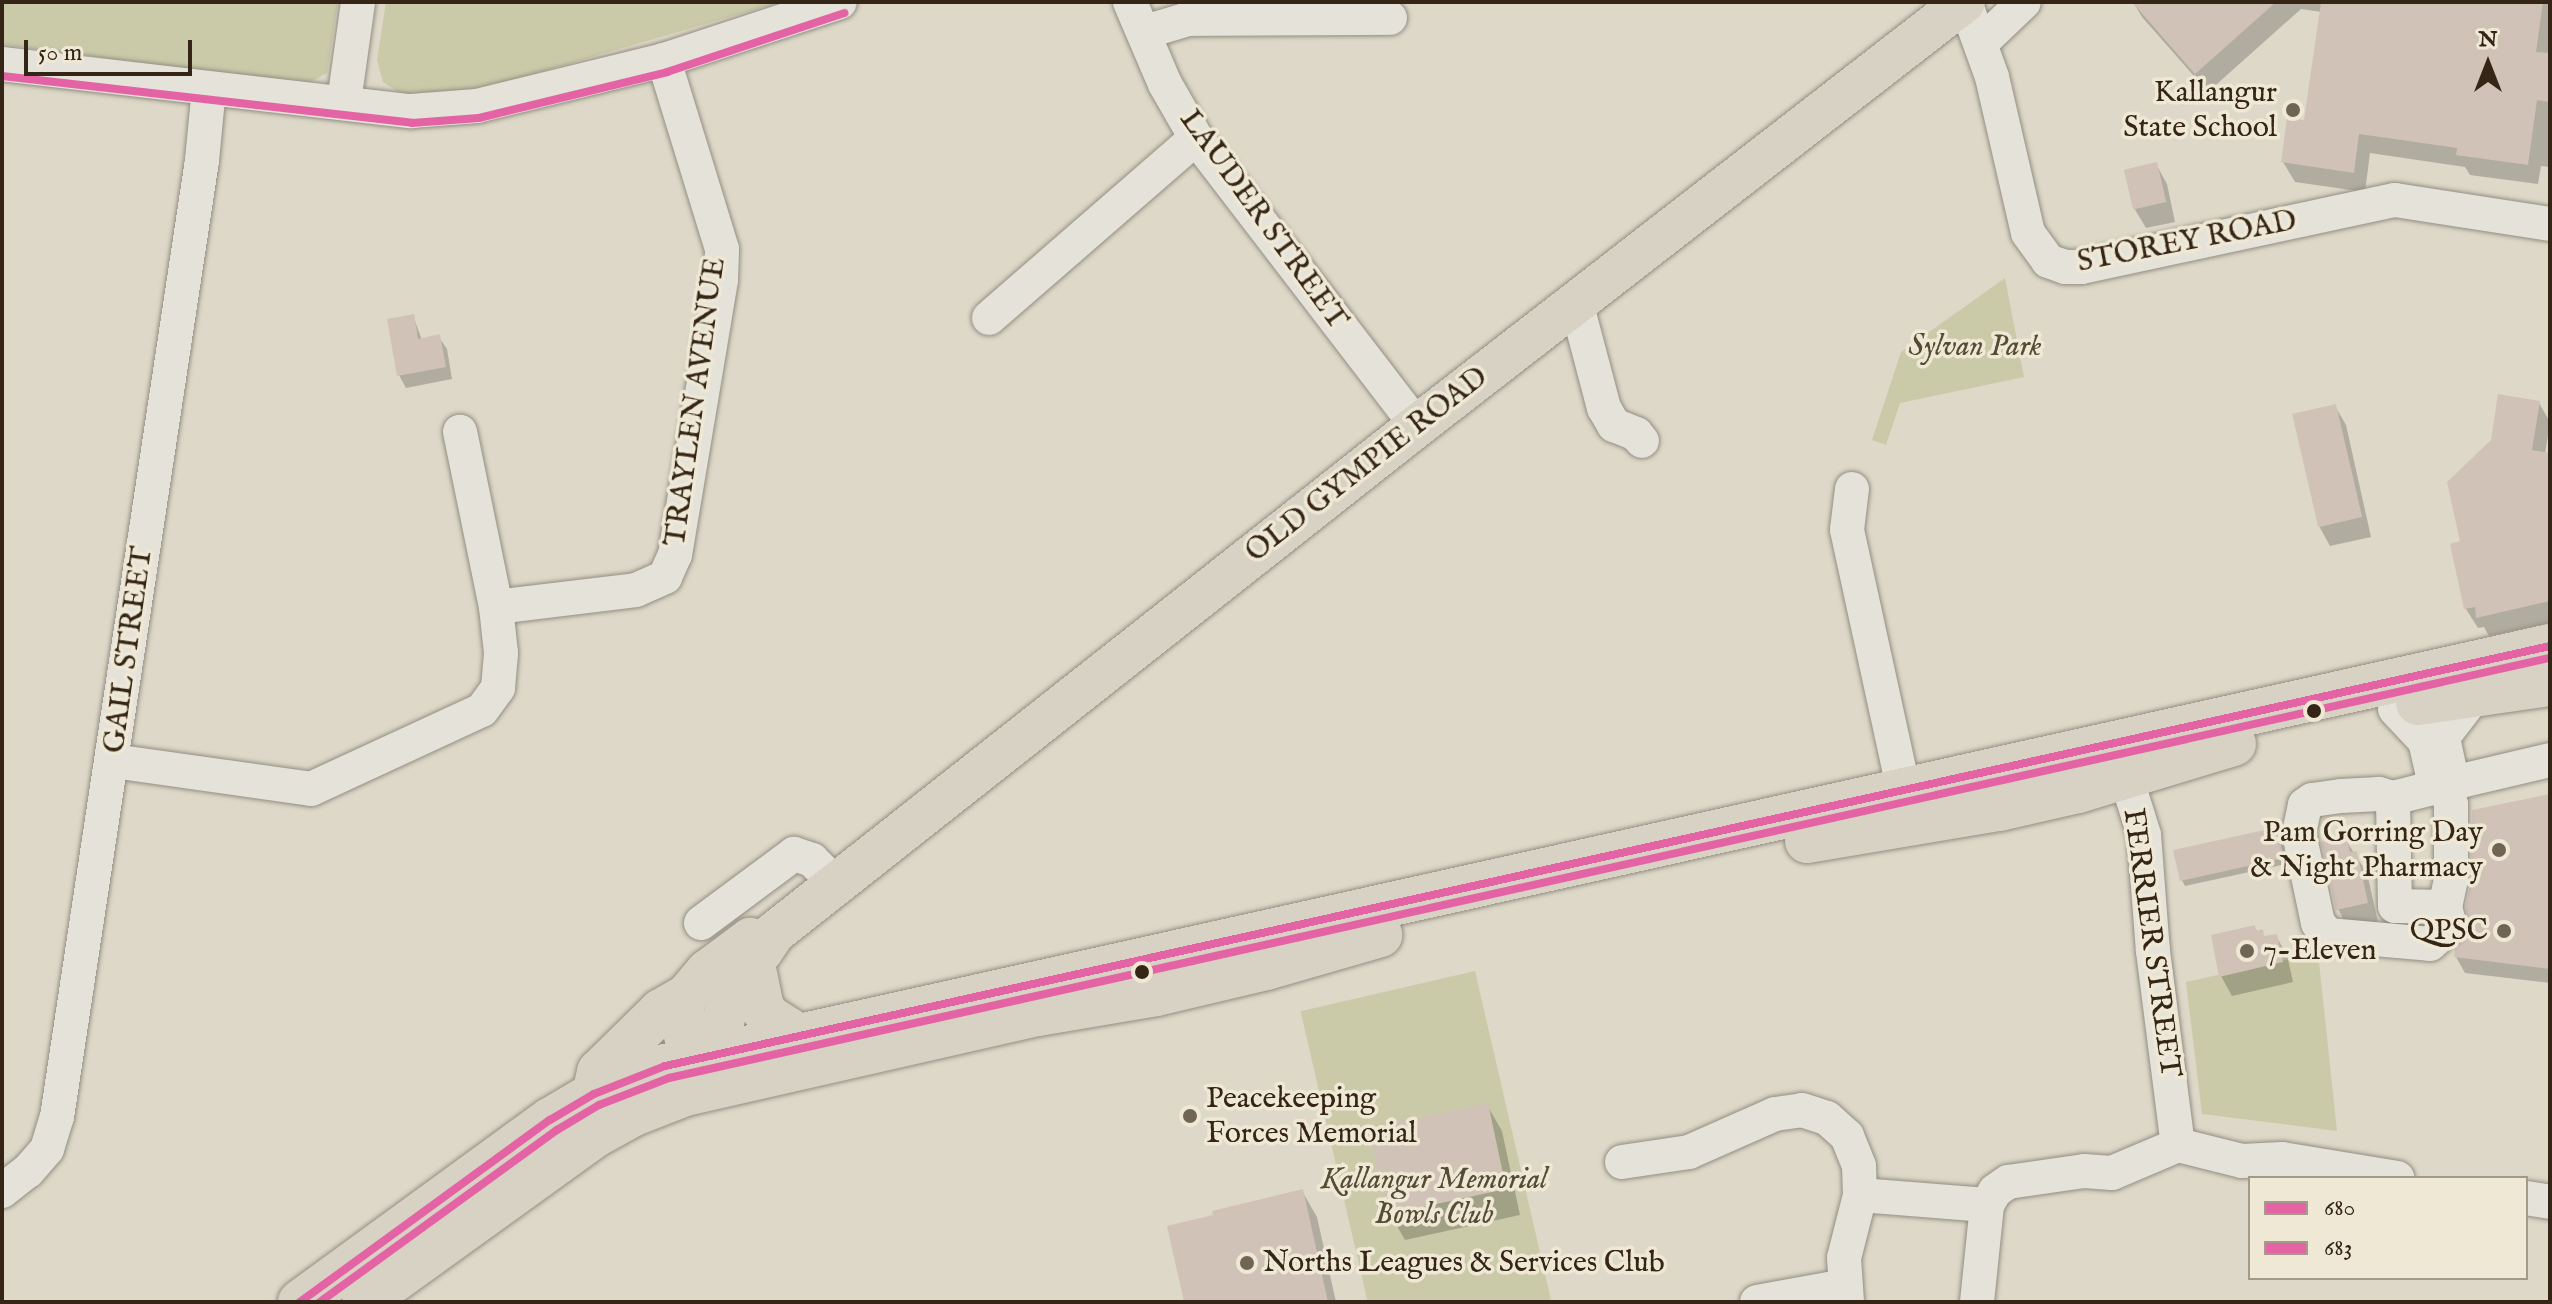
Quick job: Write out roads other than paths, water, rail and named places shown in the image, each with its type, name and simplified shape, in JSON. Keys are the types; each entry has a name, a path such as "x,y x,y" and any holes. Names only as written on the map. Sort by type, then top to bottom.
{"highway":[{"path":"300,1302 524,1138 594,1094 1263,951 1907,808 2120,759 2550,646"},
{"path":"2120,759 2234,744 2395,709 2550,684"},
{"path":"763,946 762,1008 770,1018 797,1035"},
{"path":"364,1302 594,1136 709,1071 797,1035 1263,951"},
{"path":"594,1094 599,1072 661,1011 685,997"}],"main road":[{"name":"OLD GYMPIE ROAD","path":"709,1071 730,990 738,974 763,946 835,883 1964,2"},
{"name":"OLD GYMPIE ROAD","path":"685,997 707,971 751,938 763,946"},
{"path":"685,997 682,1025 709,1071"}],"street":[{"path":"344,102 358,2"},
{"path":"2,64 411,111 477,106 664,60 840,2"},
{"name":"STOREY ROAD","path":"1964,2 1981,43 2028,233 2048,261 2065,267 2082,267 2395,200 2550,224"},
{"path":"1981,43 2024,2"},
{"path":"1138,17 1390,18"},
{"name":"LAUDER STREET","path":"1138,17 1165,84 1196,138 1417,426"},
{"name":"TRAYLEN AVENUE","path":"496,607 636,590 665,577 675,555 721,280 722,249 664,60"},
{"name":"GAIL STREET","path":"2,1191 28,1171 47,1149 57,1117 202,160 209,89"},
{"path":"989,318 1196,138"},
{"path":"1576,302 1604,408 1614,425 1636,434 1642,441"},
{"path":"113,761 311,789 345,776 482,710 498,688 501,653 496,607 460,432"},
{"path":"1852,489 1847,530 1907,808"},
{"path":"2444,785 2449,766 2443,737 2476,694"},
{"path":"2395,709 2425,741 2432,772 2444,785 2451,804 2451,879 2445,907 2450,926 2430,944 2328,935 2318,923 2306,881 2299,833 2305,805 2312,800 2341,796 2379,794 2393,798 2444,785 2550,760"},
{"name":"FERRIER STREET","path":"2120,759 2144,835 2153,951 2178,1145"},
{"path":"2393,798 2395,906 2445,907"},
{"path":"701,923 794,854 812,860 835,883"},
{"path":"1622,1162 1689,1152 1775,1114 1802,1110 1827,1118 1847,1136 1859,1166 1860,1195 1844,1258 1845,1294 1757,1302"},
{"path":"1977,1302 1987,1205 1995,1191 2008,1182 2084,1171 2112,1173 2178,1145 2242,1161 2282,1159 2385,1176"},
{"path":"1860,1195 1987,1205"},
{"path":"2528,1198 2550,1202"}],"place":[{"name":"Kallangur State School","path":"2293,110"},
{"name":"Pam Gorring Day & Night Pharmacy","path":"2499,850"},
{"name":"QPSC","path":"2504,931"},
{"name":"7-Eleven","path":"2247,951"},
{"name":"Peacekeeping Forces Memorial","path":"1190,1116"},
{"name":"Norths Leagues & Services Club","path":"1247,1263"}],"park label":[{"name":"Sylvan Park","path":"1975,347"},
{"name":"Kallangur Memorial Bowls Club","path":"1434,1197"}]}
